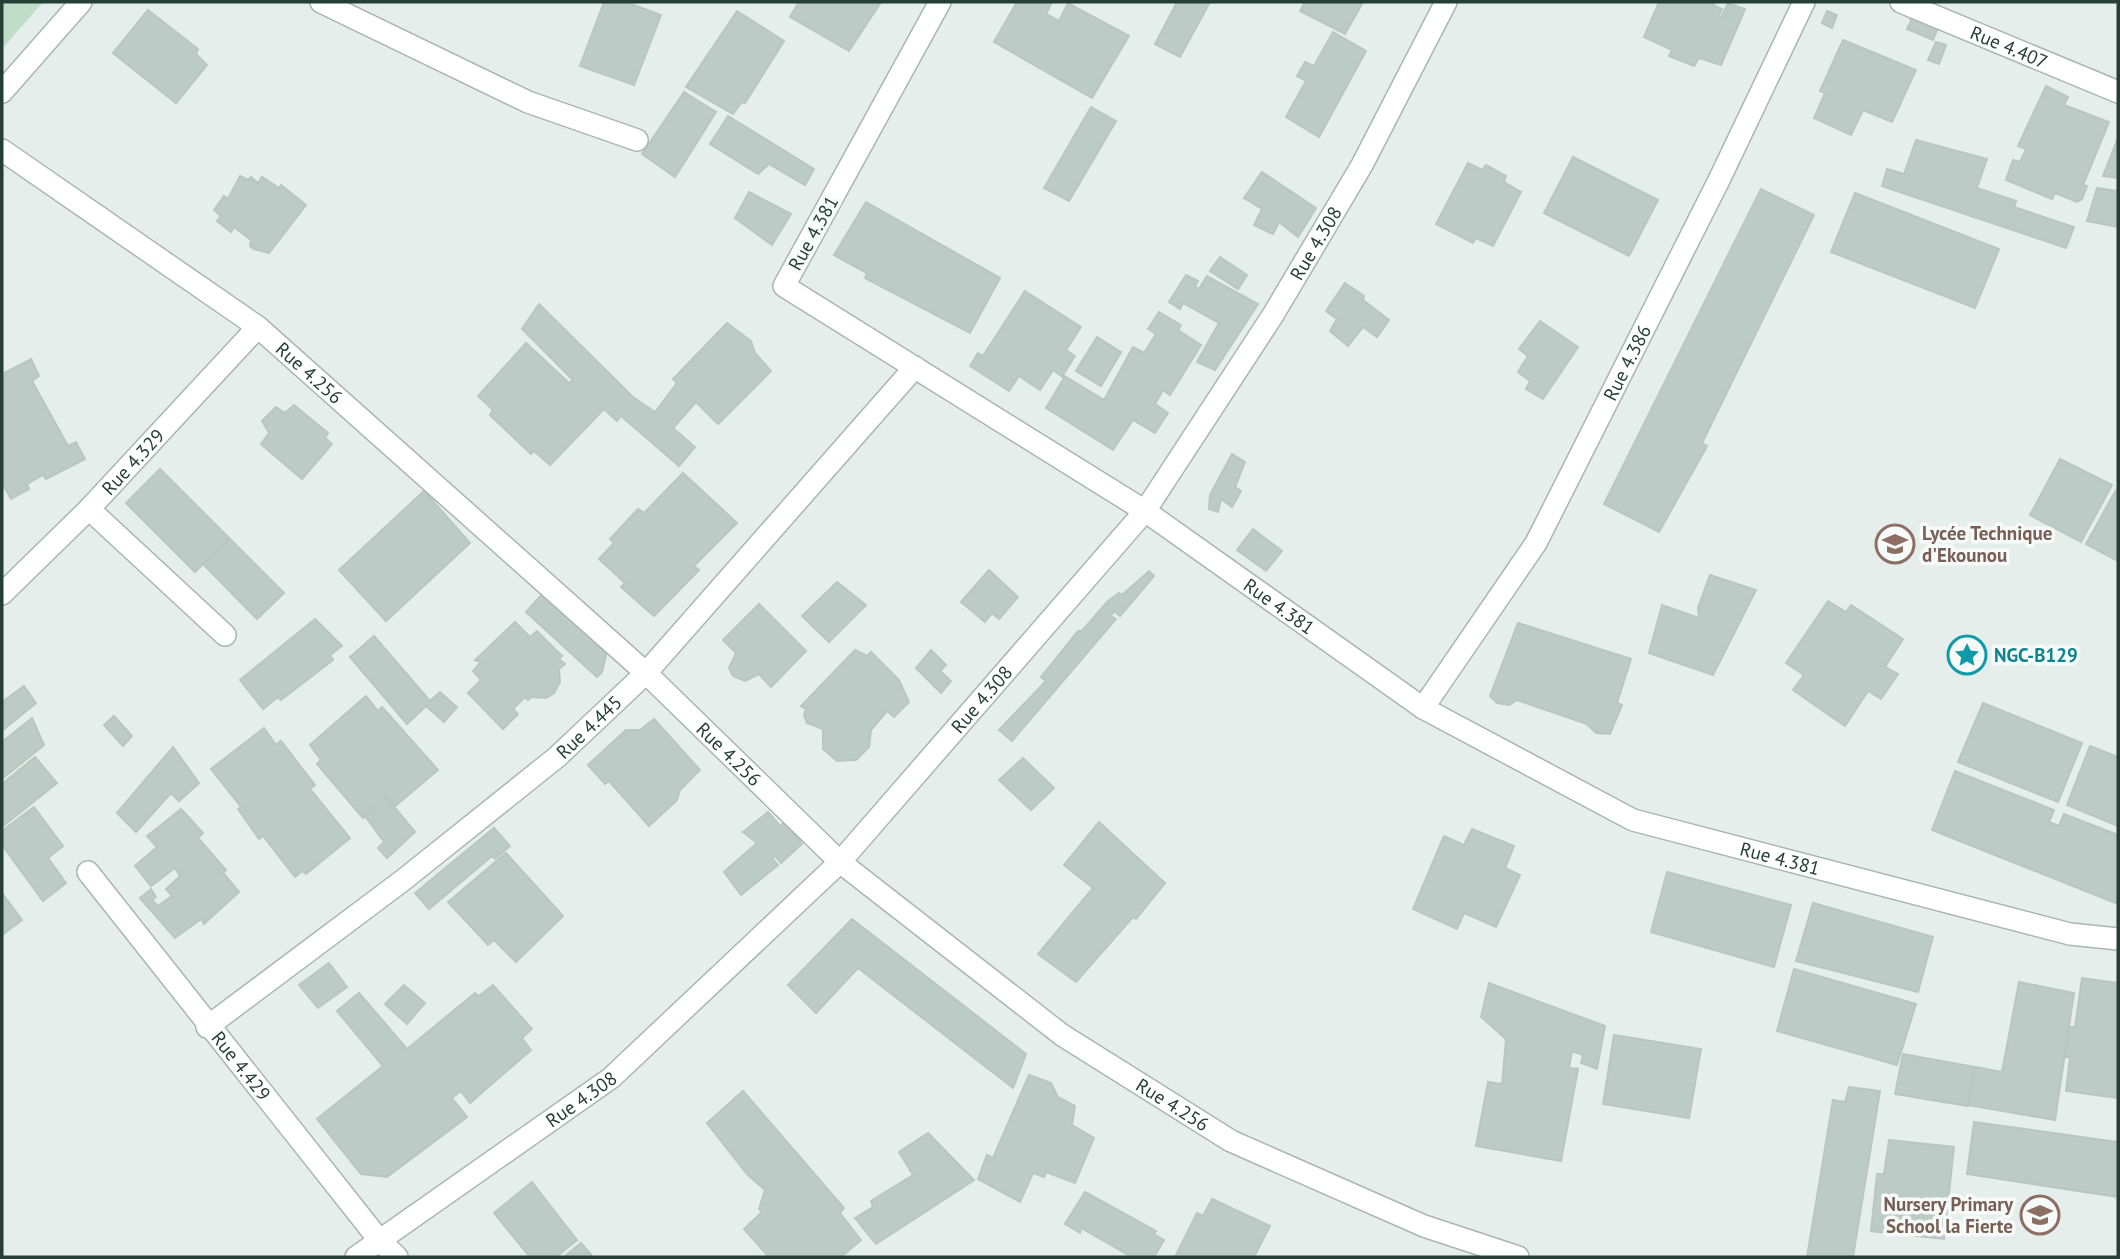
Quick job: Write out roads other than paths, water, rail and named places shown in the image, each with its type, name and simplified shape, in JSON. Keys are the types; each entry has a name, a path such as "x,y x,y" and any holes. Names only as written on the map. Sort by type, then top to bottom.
{"street":[{"path":"2,92 81,2"},
{"path":"321,2 528,102 637,140"},
{"name":"Rue 4.381","path":"940,2 784,286 1145,511 1423,708 1633,820 2070,934 2118,939"},
{"name":"Rue 4.308","path":"356,1257 611,1078 840,862 1145,511 1273,315 1362,165 1446,2"},
{"name":"Rue 4.386","path":"1423,708 1536,543 1719,180 1804,2"},
{"name":"Rue 4.407","path":"1901,2 2118,92"},
{"name":"Rue 4.256","path":"2,150 258,327 646,673 840,862 1062,1035 1231,1141 1424,1226 1518,1257"},
{"name":"Rue 4.329","path":"2,594 89,509 258,327"},
{"name":"Rue 4.445","path":"208,1027 402,881 547,765 646,673 915,368"},
{"path":"89,509 225,635"},
{"name":"Rue 4.429","path":"88,872 208,1027 380,1241 397,1257"}],"place":[{"name":"Lycée Technique d'Ekounou","path":"1895,544"},
{"name":"NGC-B129","path":"1967,655"},
{"name":"Nursery Primary School la Fierte","path":"2040,1215"}]}
